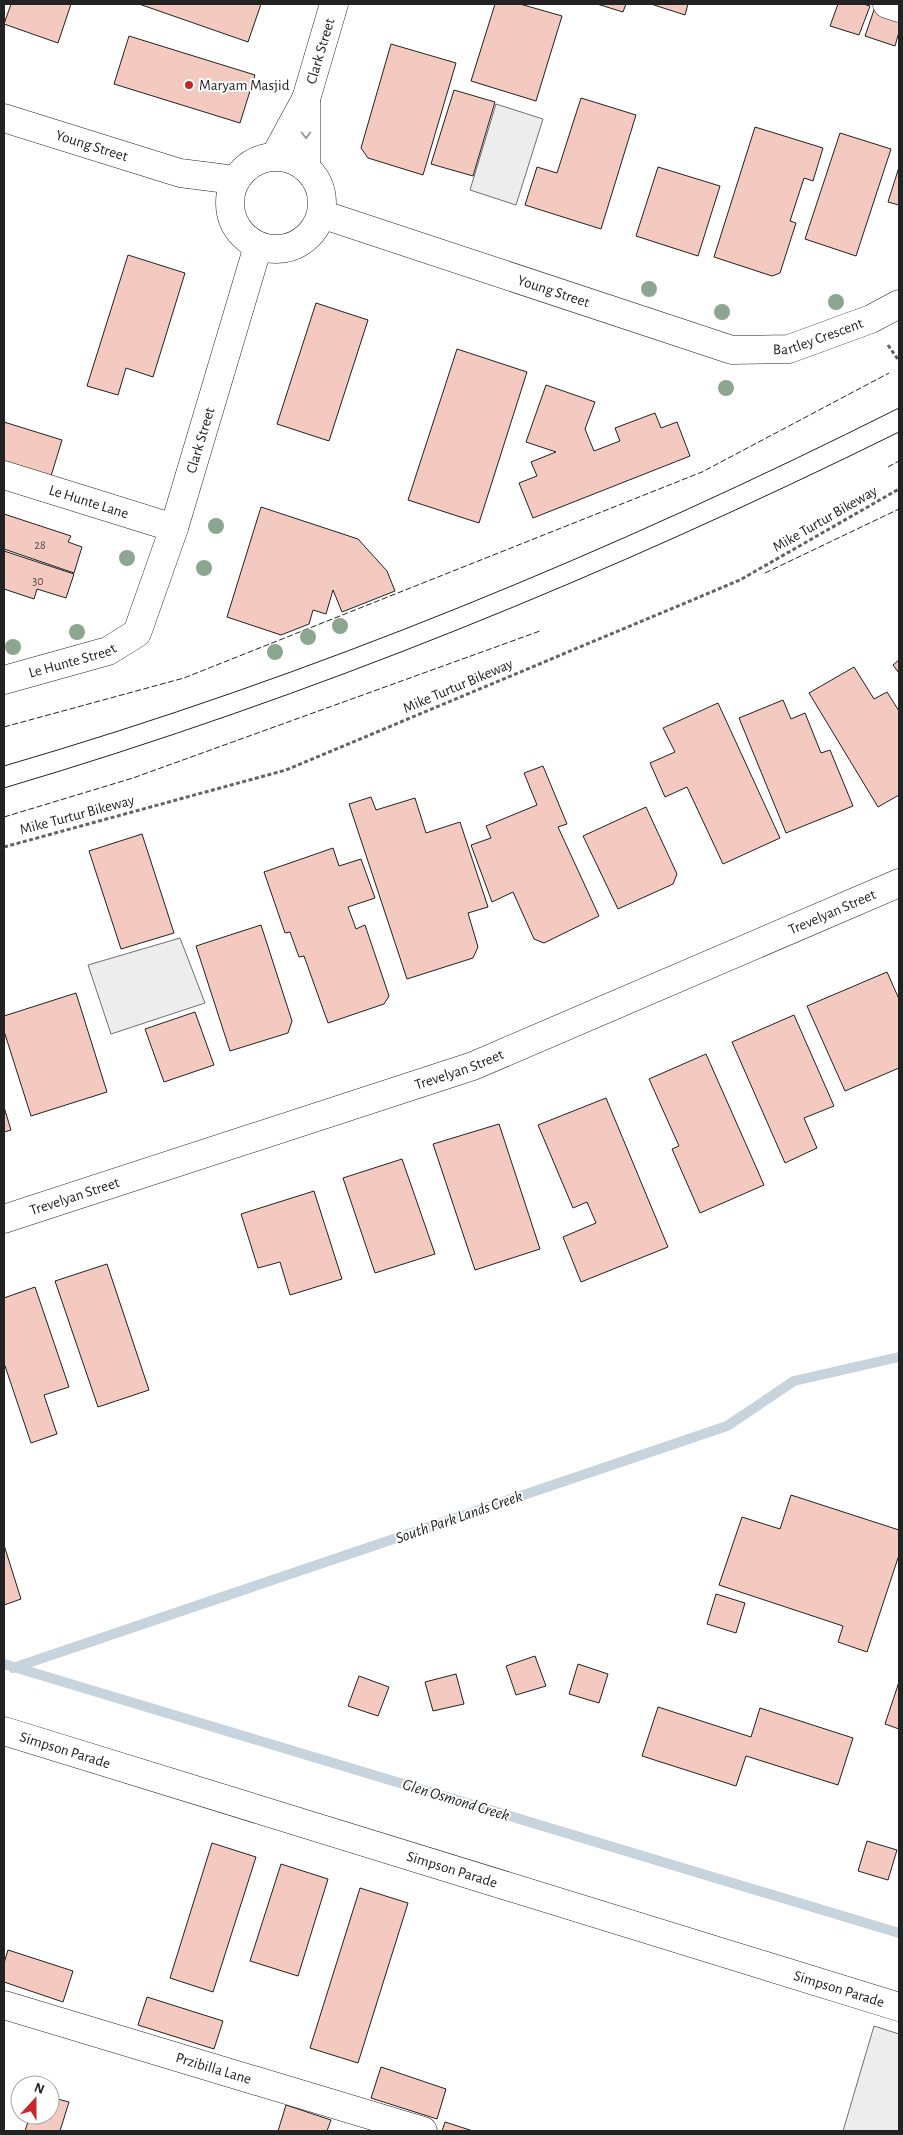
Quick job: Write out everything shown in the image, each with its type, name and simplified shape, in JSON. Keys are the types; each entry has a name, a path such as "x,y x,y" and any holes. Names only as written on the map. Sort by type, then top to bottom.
{"street":[{"name":"Clark Street","path":"276,156 306,99 334,4"},
{"path":"887,4 899,8"},
{"name":"Clark Street","path":"306,99 306,167"},
{"name":"Young Street","path":"4,118 180,173 232,192"},
{"path":"276,156 292,159 306,167 318,182 322,197 318,222 304,240 281,249 258,246 241,233 232,219 232,192 242,170 258,160 276,156"},
{"name":"Young Street","path":"318,222 375,232 732,350"},
{"name":"Clark Street","path":"137,633 174,528 258,246"},
{"name":"Bartley Crescent","path":"732,350 789,349 871,320 899,304"},
{"name":"Le Hunte Lane","path":"4,475 174,528"},
{"name":"Le Hunte Street","path":"4,680 108,651 137,633"},
{"name":"Trevelyan Street","path":"4,1219 473,1066 899,884"},
{"name":"Simpson Parade","path":"4,1731 899,2007"},
{"name":"Przibilla Lane","path":"4,2005 423,2131"}],"path":[{"name":"Mike Turtur Bikeway","path":"4,847 286,770 740,580 899,489"}],"shaded area":[{"path":"496,104 543,119 516,205 470,190"},
{"path":"180,938 205,1003 111,1034 88,965"},
{"path":"874,2026 899,2034 899,2131 843,2131"}],"building":[{"path":"11,4 71,4 58,43 4,24"},
{"path":"139,4 261,4 248,42"},
{"path":"495,4 520,4 562,16 536,101 471,81"},
{"path":"597,4 626,4 623,12"},
{"path":"651,4 688,4 685,15"},
{"path":"838,4 863,4 870,6 859,35 830,26"},
{"path":"875,7 899,15 899,32 895,46 865,36"},
{"path":"129,36 255,75 240,123 114,84"},
{"path":"391,44 456,63 423,175 368,158 361,148"},
{"path":"454,90 495,102 473,176 431,164"},
{"path":"581,98 636,115 601,229 525,205 537,167 557,173"},
{"path":"755,127 823,148 813,181 804,178 790,221 796,223 780,273 772,276 714,257"},
{"path":"840,133 891,149 856,256 805,239"},
{"path":"658,167 720,186 698,256 636,236"},
{"path":"899,167 899,205 888,202"},
{"path":"128,255 185,273 153,377 126,368 118,395 87,386"},
{"path":"316,303 368,320 329,441 277,424"},
{"path":"457,349 527,372 479,523 408,500"},
{"path":"546,385 595,402 585,429 594,451 620,441 615,428 655,413 661,428 677,422 690,456 533,518 519,483 537,476 531,462 556,452 526,442"},
{"path":"4,422 62,440 51,476 4,461"},
{"path":"261,507 358,539 387,571 395,591 342,612 333,590 326,614 313,610 309,624 281,635 227,617"},
{"path":"4,514 71,536 68,542 82,547 74,573 4,549"},
{"path":"4,551 74,574 66,598 37,589 34,599 4,589"},
{"path":"899,660 899,673 893,665"},
{"path":"854,667 874,699 887,692 899,711 899,795 878,807 809,693"},
{"path":"783,700 791,719 805,713 821,753 830,750 853,806 786,833 739,718"},
{"path":"718,703 780,838 723,864 687,787 665,797 650,763 675,752 663,728"},
{"path":"543,766 567,824 558,827 599,916 544,943 534,939 513,892 492,902 471,845 491,838 486,826 537,805 524,773"},
{"path":"371,797 376,810 415,798 426,833 460,822 488,907 468,913 478,947 473,958 407,979 349,804"},
{"path":"646,807 677,874 673,884 618,909 583,836"},
{"path":"142,834 174,933 121,949 89,851"},
{"path":"333,848 339,866 361,859 375,898 348,907 356,929 365,925 389,996 384,1004 328,1023 304,956 299,957 290,932 285,933 264,872"},
{"path":"261,925 292,1021 288,1033 230,1051 196,946"},
{"path":"887,972 899,999 899,1068 845,1091 807,1006"},
{"path":"76,993 107,1092 31,1116 4,1031 4,1016"},
{"path":"195,1012 214,1065 164,1082 145,1029"},
{"path":"794,1015 834,1106 804,1118 817,1148 785,1163 732,1042"},
{"path":"706,1054 764,1185 700,1213 672,1149 679,1146 649,1079"},
{"path":"606,1098 668,1247 581,1282 563,1237 596,1223 587,1202 573,1208 538,1125"},
{"path":"4,1107 11,1130 4,1132"},
{"path":"499,1124 540,1249 475,1270 433,1144"},
{"path":"402,1159 435,1254 375,1273 343,1178"},
{"path":"314,1191 342,1279 290,1295 280,1262 258,1268 241,1214"},
{"path":"107,1264 149,1390 98,1407 55,1281"},
{"path":"35,1287 69,1387 44,1395 57,1434 31,1443 4,1363 4,1298"},
{"path":"791,1495 899,1530 899,1555 867,1652 838,1642 843,1626 719,1585 742,1517 780,1529"},
{"path":"4,1545 21,1599 4,1605"},
{"path":"716,1594 745,1603 736,1633 707,1624"},
{"path":"535,1656 546,1686 516,1695 506,1666"},
{"path":"578,1664 608,1674 599,1703 569,1694"},
{"path":"456,1674 464,1704 433,1711 425,1682"},
{"path":"359,1676 389,1687 378,1716 348,1706"},
{"path":"899,1682 899,1729 885,1724"},
{"path":"658,1707 751,1737 760,1708 853,1738 838,1785 746,1756 736,1786 642,1756"},
{"path":"867,1841 897,1850 888,1880 858,1871"},
{"path":"212,1843 256,1857 213,1992 170,1978"},
{"path":"281,1864 328,1879 298,1976 250,1961"},
{"path":"360,1888 408,1903 358,2063 310,2048"},
{"path":"8,1950 73,1971 63,2002 4,1982 4,1963"},
{"path":"147,1997 223,2021 214,2049 138,2025"},
{"path":"381,2067 446,2089 437,2119 371,2098"},
{"path":"60,2100 69,2102 60,2131 25,2131 27,2125 60,2125"},
{"path":"286,2105 331,2120 327,2131 278,2131"},
{"path":"445,2122 473,2131 442,2131"}],"waterway":[{"name":"South Park Lands Creek","path":"13,1668 727,1426 794,1381 899,1357"},
{"name":"Glen Osmond Creek","path":"4,1664 899,1933"}],"tram line":[{"path":"4,766 119,731 234,692 460,607 682,512 899,408"},
{"path":"4,788 234,714 347,673 459,629 680,535 790,485 899,432"}],"fence":[{"path":"4,727 184,678 702,472 889,373"},
{"path":"888,467 899,461"},
{"path":"765,573 899,509"},
{"path":"4,817 133,778 540,631"}],"place":[{"name":"Maryam Masjid","path":"189,85"}]}
